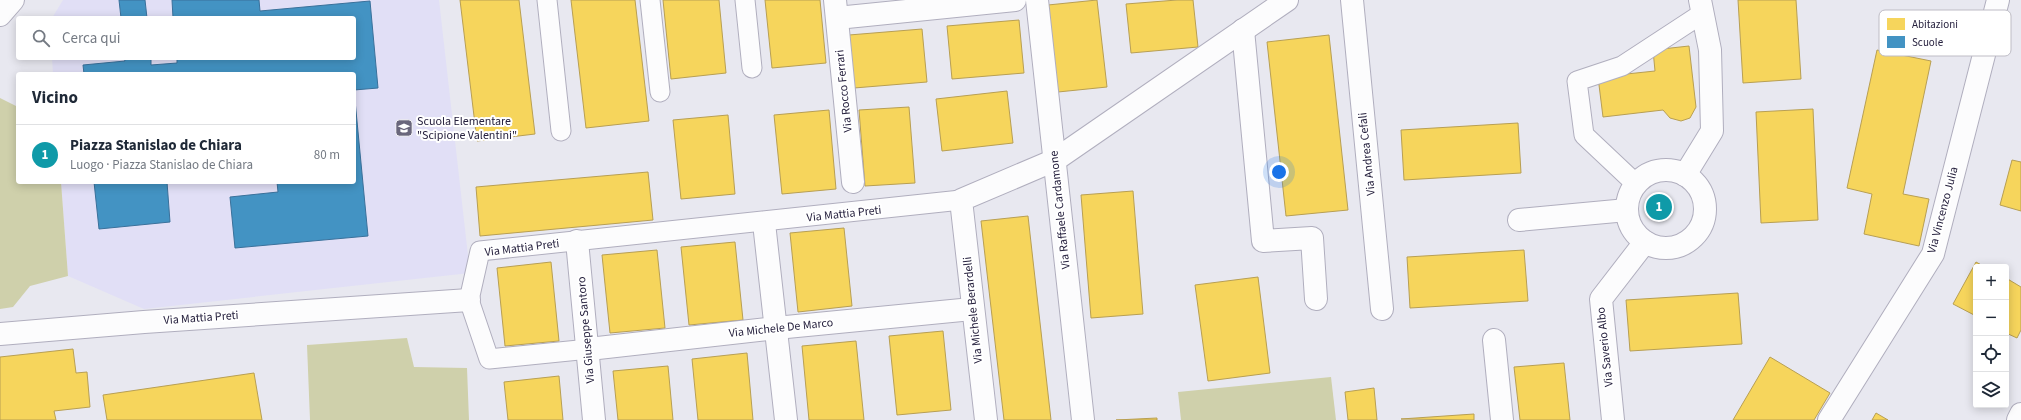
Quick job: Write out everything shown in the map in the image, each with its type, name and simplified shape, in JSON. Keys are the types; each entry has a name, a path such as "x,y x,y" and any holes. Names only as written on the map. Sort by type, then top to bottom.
{"street":[{"path":"0,15 13,0"},
{"path":"836,9 1015,0"},
{"name":"Via Raffaele Cardamone","path":"1037,0 1083,420"},
{"path":"961,200 1055,160 1287,0"},
{"name":"Via Andrea Cefali","path":"1352,0 1382,309"},
{"name":"Via Vincenzo Julia","path":"1995,10 1998,0"},
{"path":"1685,175 1712,131 1710,50 1702,7"},
{"name":"Via Rocco Ferrari","path":"836,9 853,182"},
{"path":"1242,30 1262,241 1312,238 1316,299"},
{"name":"Via Vincenzo Julia","path":"1829,420 1933,254 1984,56"},
{"path":"1659,171 1672,171 1685,175 1696,183 1703,194 1705,207 1704,219 1700,230 1691,240 1680,246 1669,248 1656,247 1645,242 1636,233 1630,223 1627,210 1630,196 1636,184 1646,176 1659,171"},
{"name":"Via Michele Berardelli","path":"961,200 972,309 986,420"},
{"path":"1519,220 1627,210"},
{"path":"764,223 786,420"},
{"name":"Via Giuseppe Santoro","path":"577,241 589,349 594,420"},
{"name":"Via Saverio Albo","path":"1613,420 1601,299 1645,242"},
{"name":"Via Mattia Preti","path":"0,334 152,321 469,300"},
{"name":"Via Michele De Marco","path":"589,349 776,328 972,309"},
{"path":"1494,340 1502,420"},
{"path":"2018,420 2021,414"}],"lane":[{"path":"547,0 561,131"},
{"path":"650,0 660,92"},
{"path":"745,0 752,68"},
{"path":"1636,184 1584,135 1577,81 1622,66 1702,7"},
{"name":"Via Mattia Preti","path":"469,300 480,251 764,223 961,200"},
{"path":"469,300 489,359 589,349"}],"shaded area":[{"name":"Scuola Elementare \"Scipione Valentini\"","path":"63,0 439,0 470,273 144,309 68,276 61,184 356,184 356,72 53,72 52,60 356,60 356,16 53,16"}],"green space":[{"path":"0,98 16,106 16,184 61,184 68,276 30,286 13,307 0,309"},
{"path":"407,338 414,367 467,368 469,420 310,420 307,345"},
{"path":"1331,377 1336,420 1181,420 1178,392"}],"building: Abitazioni":[{"path":"460,0 519,0 535,134 477,141"},
{"path":"571,0 635,0 649,121 586,128"},
{"path":"663,0 719,0 726,73 671,79"},
{"path":"765,0 820,0 826,63 772,68"},
{"path":"1097,0 1107,87 1058,92 1048,5"},
{"path":"1193,0 1198,47 1131,53 1126,4"},
{"path":"1738,0 1796,0 1801,79 1743,83"},
{"path":"1019,20 1024,73 952,79 947,26"},
{"path":"922,29 927,82 854,88 849,35"},
{"path":"1329,35 1348,210 1286,216 1267,42"},
{"path":"1689,46 1696,107 1690,118 1681,121 1670,118 1663,110 1603,117 1598,77 1655,71 1653,50"},
{"path":"1877,50 1879,50 1879,56 1906,56 1931,61 1903,194 1929,199 1919,246 1864,234 1872,194 1847,188"},
{"path":"1007,91 1013,143 942,151 936,99"},
{"path":"909,107 915,183 865,186 859,110"},
{"path":"1813,109 1818,220 1761,223 1756,112"},
{"path":"829,110 836,189 782,194 774,115"},
{"path":"728,115 735,194 681,199 673,120"},
{"path":"1518,123 1521,173 1404,180 1401,130"},
{"path":"2012,160 2021,162 2021,211 2000,205"},
{"path":"648,172 653,220 480,236 476,187"},
{"path":"1133,191 1143,314 1091,318 1081,195"},
{"path":"1028,216 1051,420 1004,420 981,221"},
{"path":"844,228 852,306 798,312 790,233"},
{"path":"735,242 743,320 689,325 681,247"},
{"path":"657,250 665,328 610,333 602,255"},
{"path":"1524,250 1528,301 1410,308 1407,257"},
{"path":"551,262 559,341 505,346 497,268"},
{"path":"1973,267 1973,314 1953,304"},
{"path":"1258,277 1270,373 1208,381 1195,285"},
{"path":"2009,280 2021,287 2021,330 2017,338 2009,334"},
{"path":"1738,293 1742,344 1630,351 1626,300"},
{"path":"943,331 951,410 897,415 889,336"},
{"path":"856,341 864,420 809,420 802,346"},
{"path":"73,349 76,373 87,372 90,407 54,411 56,420 0,420 0,357"},
{"path":"747,353 753,420 698,420 692,359"},
{"path":"1770,357 1830,393 1814,420 1733,420"},
{"path":"1564,363 1570,420 1520,420 1514,367"},
{"path":"668,366 673,420 618,420 613,371"},
{"path":"254,373 262,420 107,420 103,395"},
{"path":"559,376 563,420 508,420 504,382"},
{"path":"1374,388 1377,420 1348,420 1345,392"},
{"path":"1876,413 1888,420 1872,420"},
{"path":"1474,414 1474,420 1401,419"},
{"path":"1157,418 1157,420 1116,420"}],"building: Scuole":[{"path":"119,0 145,0 147,16 121,16"},
{"path":"172,0 259,0 260,11 370,1 378,88 356,90 356,72 84,72 83,65 125,60 151,60 151,65 177,63 177,60 356,60 356,16 173,16"},
{"path":"356,111 368,236 235,248 230,197 278,192 277,184 356,184"},
{"path":"94,184 167,184 170,222 99,229"}],"place":[{"name":"Scuola Elementare \"Scipione Valentini\"","path":"404,128"},
{"name":"Piazza Stanislao de Chiara","path":"1659,207"}]}
